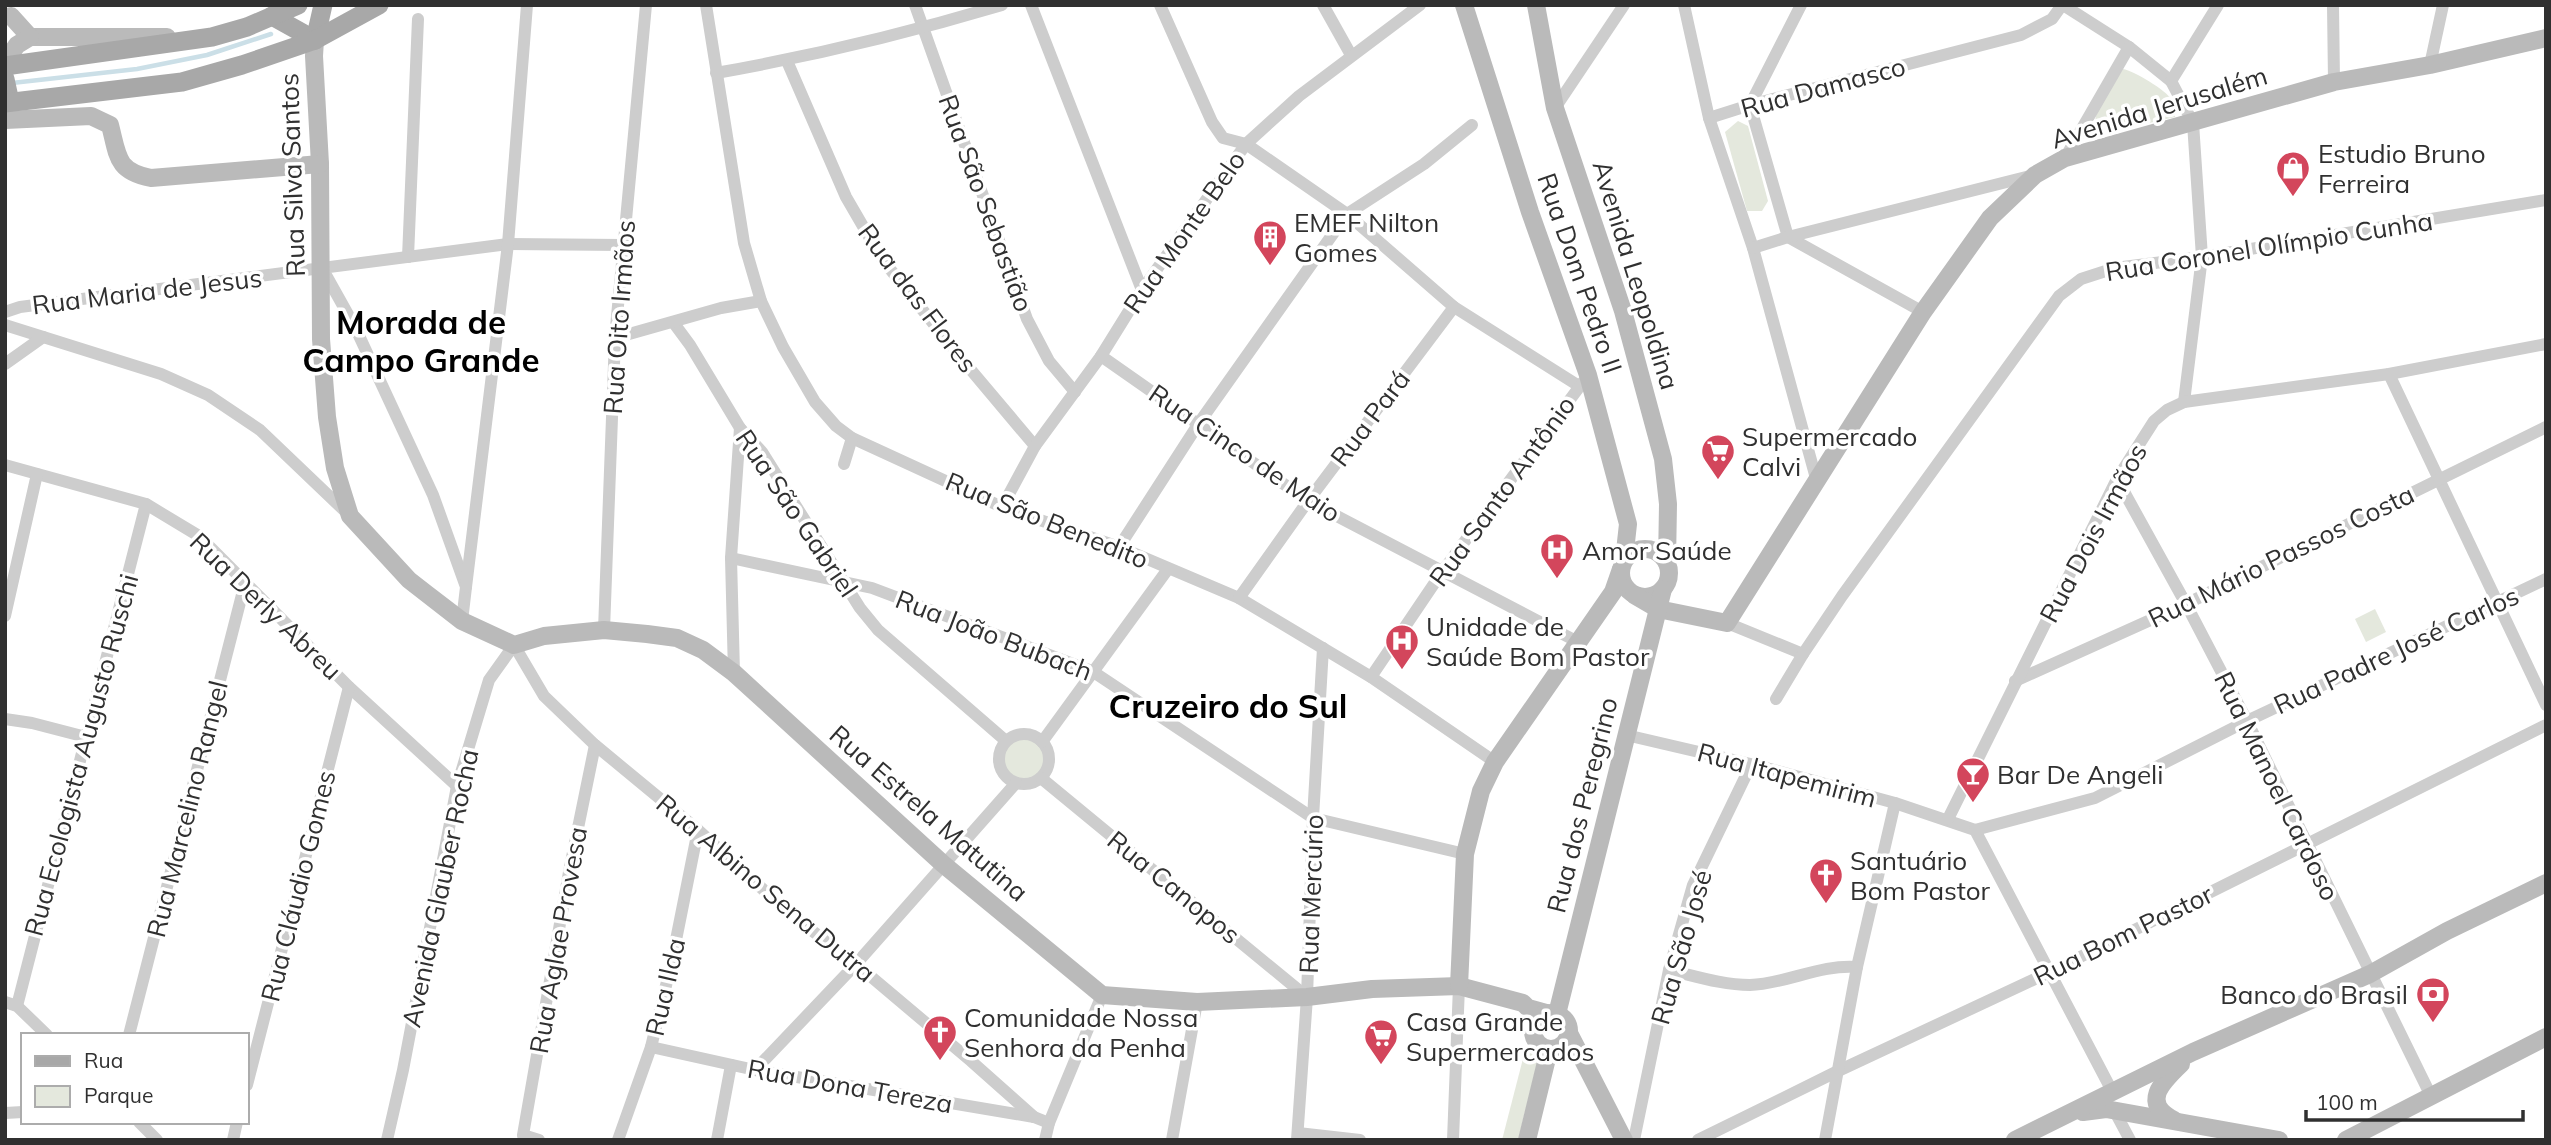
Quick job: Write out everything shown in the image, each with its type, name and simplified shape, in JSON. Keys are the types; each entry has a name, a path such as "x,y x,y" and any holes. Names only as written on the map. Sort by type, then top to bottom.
{"main road":[{"path":"5,64 212,37 247,27 298,5"},
{"path":"315,40 323,5"},
{"path":"7,100 182,82 315,40 379,5"},
{"path":"272,16 315,40"}],"street":[{"path":"462,621 508,244 527,5"},
{"name":"Rua Oito Irmãos","path":"604,630 615,338 646,5"},
{"name":"Rua São Benedito","path":"706,5 744,243 761,301 814,402 836,426 852,438 1002,508 1119,547 1239,598 1371,677 1495,762"},
{"name":"Rua São Sebastião","path":"915,5 1027,319 1049,361 1074,391"},
{"path":"716,73 788,61 922,29 1002,5"},
{"path":"1031,5 1142,290"},
{"path":"1160,5 1212,122 1223,138 1246,144 1347,214 1454,307 1584,381"},
{"path":"1323,5 1351,55"},
{"name":"Rua Monte Belo","path":"1002,508 1035,446 1101,356 1142,290 1246,144 1299,96 1420,5"},
{"name":"Rua Dom Pedro II","path":"1453,1140 1465,853 1481,791 1495,762 1613,592 1622,565 1629,524 1464,5"},
{"name":"Avenida Leopoldina","path":"1536,5 1555,108 1623,310 1664,459 1668,504 1667,563"},
{"path":"1555,108 1624,5"},
{"path":"1684,5 1709,118"},
{"path":"1801,5 1749,105 1788,237 1923,312"},
{"path":"2062,5 2129,47 2171,81 2193,123 2202,257 2184,402"},
{"name":"Rua Damasco","path":"1817,482 1753,248 1709,118 1749,105 2021,35 2052,19 2062,5"},
{"path":"2171,81 2218,5"},
{"path":"2333,5 2334,82"},
{"path":"2430,65 2443,5"},
{"path":"8,14 30,37"},
{"path":"408,257 418,19"},
{"path":"5,64 17,45 30,37 212,37"},
{"name":"Avenida Jerusalém","path":"1727,623 1923,312 1990,218 2035,175 2065,158 2334,82 2430,65 2546,38"},
{"name":"Rua Silva Santos","path":"315,40 320,164 321,340 327,417 335,468 350,516"},
{"path":"2065,158 2129,47"},
{"name":"Rua das Flores","path":"788,61 846,197 882,259 1035,446"},
{"path":"7,100 21,115 30,118 90,116 110,125 120,162 133,175 151,178 320,164"},
{"path":"1119,547 1199,423 1347,214 1424,164 1472,125"},
{"path":"1753,248 2035,175"},
{"name":"Rua Coronel Olímpio Cunha","path":"1776,699 1850,584 2059,296 2081,279 2115,268 2202,257 2546,200"},
{"name":"Rua Maria de Jesus","path":"5,312 20,307 508,244 623,245"},
{"path":"322,268 355,327 433,495 466,587"},
{"path":"615,338 720,308 761,301"},
{"name":"Rua Pará","path":"1239,598 1308,501 1454,307"},
{"name":"Rua São Gabriel","path":"673,322 690,345 740,429 762,452 829,555 842,581 878,630 1006,741"},
{"path":"5,325 161,374 208,396 260,430 350,516 410,580 462,621 514,645"},
{"path":"5,364 43,337"},
{"name":"Rua Dois Irmãos","path":"1948,819 2117,479 2154,421 2167,410 2184,402 2389,374 2546,344"},
{"name":"Rua Cinco de Maio","path":"1101,356 1308,501 1578,642"},
{"path":"2389,374 2546,705"},
{"name":"Rua Santo Antônio","path":"1371,677 1443,572 1584,381"},
{"name":"Rua Mário Passos Costa","path":"2015,681 2186,604 2546,427"},
{"path":"734,673 732,558 740,429"},
{"path":"844,464 852,438"},
{"name":"Rua Derly Abreu","path":"5,465 146,505 199,536 349,687 457,786"},
{"path":"5,616 37,474"},
{"name":"Rua Manoel Cardoso","path":"2117,479 2246,721 2431,1096"},
{"name":"Rua Ecologista Augusto Ruschi","path":"11,1004 86,737 146,505"},
{"path":"1634,595 1651,597 1663,589 1669,577 1667,563 1658,552 1646,548 1633,551 1622,565 1622,582 1634,595 1658,609 1727,623 1803,654"},
{"name":"Rua João Bubach","path":"732,558 842,581 898,597 1092,671 1313,818 1465,853"},
{"path":"1042,742 1168,569"},
{"name":"Rua Padre José Carlos","path":"1975,830 2095,798 2246,721 2546,579"},
{"name":"Rua Marcelino Rangel","path":"131,1033 245,583"},
{"name":"Rua dos Peregrino","path":"1541,1015 1626,735 1663,589"},
{"name":"Rua Estrela Matutina","path":"514,645 544,636 604,630 677,638 703,650 734,673 943,864 1102,995"},
{"name":"Rua Albino Sena Dutra","path":"514,645 544,696 595,745 698,830 790,914 856,964 1034,1117"},
{"name":"Avenida Glauber Rocha","path":"387,1140 457,786 489,680 514,645"},
{"name":"Rua Mercúrio","path":"1297,1136 1307,997 1313,818 1323,648"},
{"name":"Rua Cláudio Gomes","path":"248,1081 349,687"},
{"path":"5,719 86,737"},
{"name":"Rua Bom Pastor","path":"1698,1140 2052,971 2546,725"},
{"path":"1025,734 1042,742 1049,760 1041,778 1029,784 1016,783 1005,776 999,765 1000,751 1006,741 1013,736 1025,734"},
{"name":"Rua Itapemirim","path":"1626,735 1755,765 1895,803 1975,830"},
{"name":"Rua Aglae Provesa","path":"538,1140 522,1137 569,872 595,745"},
{"name":"Rua São José","path":"1634,1140 1669,970 1693,885 1750,767 1755,765"},
{"name":"Rua Canopos","path":"1041,778 1307,997"},
{"path":"755,1070 856,964 1016,783"},
{"path":"1825,1140 1857,967 1895,803"},
{"name":"Rua Ilda","path":"618,1140 651,1047 671,965 698,830"},
{"path":"1975,830 2052,971 2112,1091"},
{"path":"2015,1140 2193,1052 2370,974 2447,931 2546,883"},
{"path":"1669,970 1728,983 1752,985 1840,966 1857,967"},
{"path":"1045,1140 1049,1123 1102,995 1196,1002 1307,997 1372,989 1459,986 1523,1003 1541,1015 1568,1024 1569,1033 1624,1140"},
{"path":"1172,1140 1196,1002"},
{"path":"11,1004 45,1033"},
{"path":"1541,1015 1535,1042 1541,1048 1559,1048 1569,1033"},
{"path":"2346,1140 2546,1037"},
{"name":"Rua Dona Tereza","path":"651,1047 755,1070 1034,1117 1049,1123"},
{"path":"1527,1140 1549,1050"},
{"path":"2180,1123 2161,1113 2157,1108 2156,1096 2164,1080 2193,1052"},
{"path":"717,1140 731,1065"},
{"path":"2069,1114 2098,1109 2114,1110 2279,1140"},
{"path":"2114,1110 2130,1140"},
{"path":"141,1124 157,1140"},
{"path":"1297,1136 1360,1140"}],"green space":[{"path":"2123,69 2134,73 2169,96 2174,104 2175,117 2106,133 2096,131 2099,107"},
{"path":"1738,121 1748,126 1768,201 1762,211 1747,211 1725,132"},
{"path":"2375,609 2386,632 2366,642 2355,619"},
{"path":"1024,734 1042,741 1049,759 1042,777 1024,784 1006,777 999,759 1006,741"},
{"path":"1526,1047 1540,1051 1518,1140 1502,1140"}],"waterway":[{"path":"12,83 137,69 207,55 271,34"}],"place":[{"name":"Estudio Bruno Ferreira","path":"2293,198"},
{"name":"EMEF Nilton Gomes","path":"1270,267"},
{"name":"Supermercado Calvi","path":"1718,481"},
{"name":"Amor Saúde","path":"1557,580"},
{"name":"Unidade de Saúde Bom Pastor","path":"1402,671"},
{"name":"Bar De Angeli","path":"1973,804"},
{"name":"Santuário Bom Pastor","path":"1826,905"},
{"name":"Banco do Brasil","path":"2433,1024"},
{"name":"Comunidade Nossa Senhora da Penha","path":"940,1062"},
{"name":"Casa Grande Supermercados","path":"1381,1066"}],"district":[{"name":"Morada de Campo Grande","path":"421,340"},
{"name":"Cruzeiro do Sul","path":"1228,705"}]}
